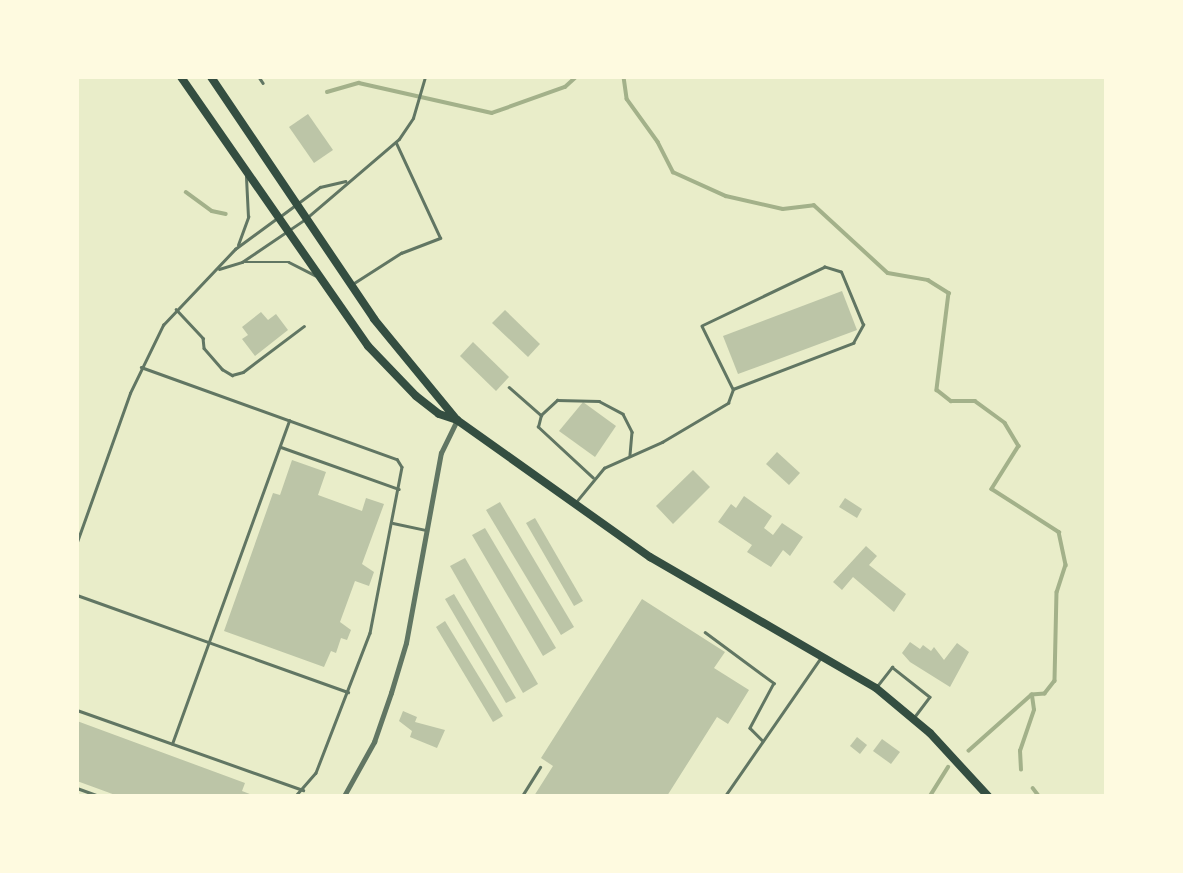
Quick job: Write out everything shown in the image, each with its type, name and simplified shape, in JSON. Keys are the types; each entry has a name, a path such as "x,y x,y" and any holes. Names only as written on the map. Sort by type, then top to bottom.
{"main road":[{"path":"181,77 245,164 384,365 429,407 457,420 606,529 693,584 876,688 914,718 988,796"},
{"path":"211,77 386,335 457,420"}],"street":[{"path":"344,796 374,741 391,693 406,643 441,453 457,420"}],"lane":[{"path":"259,77 262,83"},
{"path":"216,270 242,262 289,231 332,199 345,181 396,143 418,105 425,77"},
{"path":"352,285 401,253 440,238 396,143"},
{"path":"235,249 248,217 245,164"},
{"path":"77,542 141,367 176,309 235,249 320,187 345,181"},
{"path":"242,262 293,263 325,283"},
{"path":"574,505 593,478 728,403 733,389 702,326 825,267 841,272 863,325 853,343 733,389"},
{"path":"176,309 203,338 204,348 222,369 235,375 304,326"},
{"path":"141,367 397,459 402,467 400,489 370,633 316,773 296,796"},
{"path":"509,387 541,415"},
{"path":"593,478 543,435 538,427 541,415 557,400 587,399 612,406 629,423 630,456"},
{"path":"172,744 289,421"},
{"path":"279,446 400,489"},
{"path":"393,523 427,530"},
{"path":"77,595 348,692"},
{"path":"705,632 774,683 750,728 763,741"},
{"path":"725,796 822,656"},
{"path":"876,688 892,667 930,697 914,718"},
{"path":"77,710 303,790"},
{"path":"522,796 540,767"},
{"path":"77,788 100,796"}],"building":[{"path":"308,114 333,150 314,163 289,127"},
{"path":"842,291 857,330 738,374 723,336"},
{"path":"505,310 540,344 528,357 492,323"},
{"path":"261,312 268,320 276,314 288,330 255,356 242,339 248,335 242,327"},
{"path":"473,342 509,377 496,391 460,356"},
{"path":"583,402 616,426 595,457 559,431"},
{"path":"777,452 800,473 789,485 766,464"},
{"path":"292,460 326,472 318,495 362,511 366,498 384,504 362,564 374,572 369,586 355,581 340,622 351,630 347,640 341,638 336,653 331,651 324,667 224,631 273,493 280,495"},
{"path":"693,470 710,487 673,524 656,506"},
{"path":"744,496 772,516 764,528 773,535 782,523 803,537 790,556 783,550 771,567 747,552 752,545 718,522 731,504 736,508"},
{"path":"845,498 862,509 857,518 839,507"},
{"path":"500,502 574,627 561,635 486,510"},
{"path":"535,518 583,601 574,606 526,523"},
{"path":"485,528 556,648 543,656 472,535"},
{"path":"866,546 877,556 869,565 906,594 894,612 853,577 842,590 833,582"},
{"path":"465,558 538,684 523,693 450,566"},
{"path":"454,594 516,698 506,703 445,599"},
{"path":"642,599 725,652 714,668 749,690 728,724 717,717 667,796 534,796 553,766 541,758"},
{"path":"445,621 503,716 493,722 436,627"},
{"path":"910,642 920,649 923,645 931,651 934,647 944,660 957,643 969,652 950,687 910,662 902,653"},
{"path":"403,711 417,717 415,722 445,730 437,748 410,737 412,731 399,721"},
{"path":"77,721 245,783 242,791 255,796 118,796 77,781"},
{"path":"857,737 867,745 860,754 850,746"},
{"path":"882,739 900,752 891,764 873,751"}],"waterway":[{"path":"327,92 359,83 492,113 565,87 576,77"},
{"path":"624,77 627,99 658,142 673,172 726,196 783,209 814,205 888,273 928,280 949,293 937,390 951,401 975,401 1005,423 1019,446 992,489 1059,532 1066,565 1057,592 1055,681 1045,694 1032,695 969,751"},
{"path":"186,192 212,211 226,214"},
{"path":"1021,770 1020,751 1034,710 1032,695"},
{"path":"930,796 948,767"},
{"path":"1033,788 1039,796"}]}
